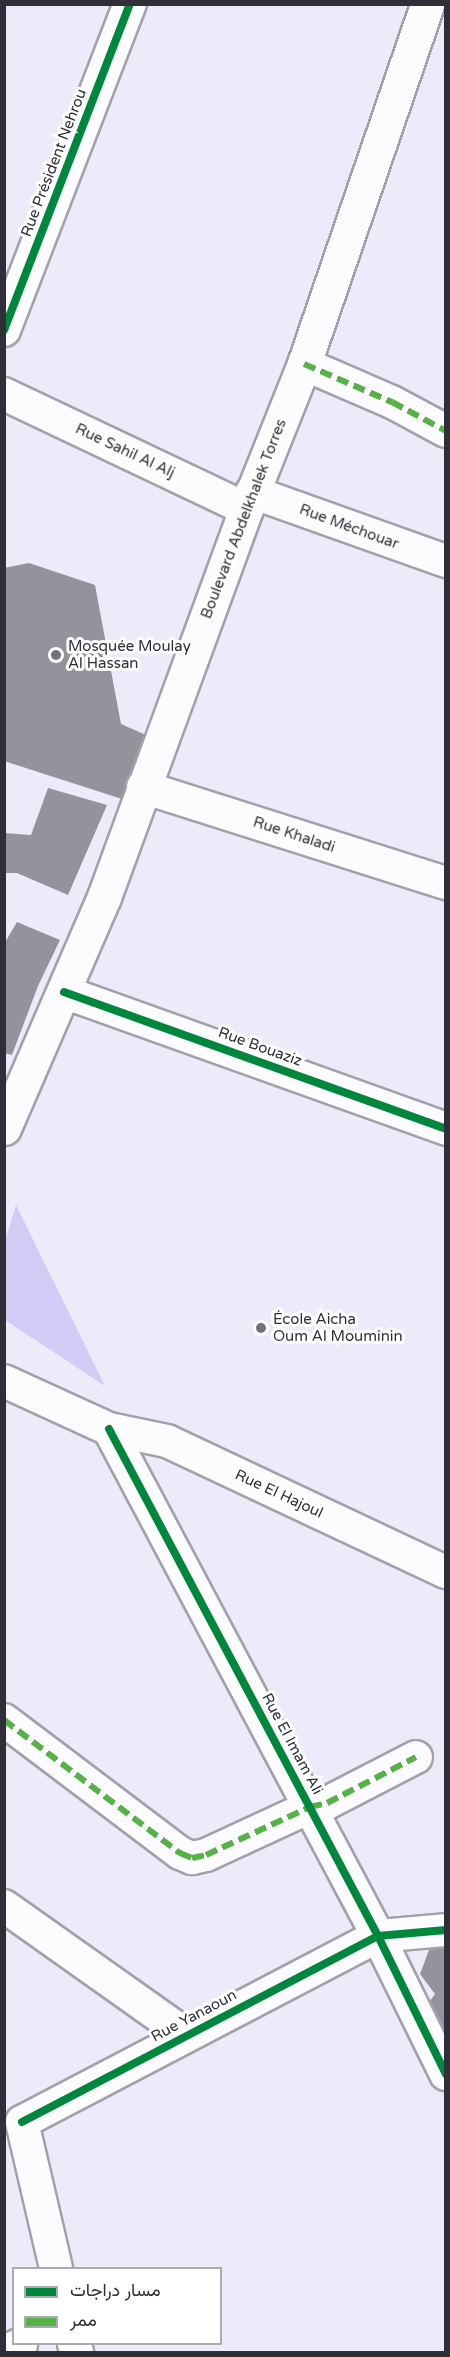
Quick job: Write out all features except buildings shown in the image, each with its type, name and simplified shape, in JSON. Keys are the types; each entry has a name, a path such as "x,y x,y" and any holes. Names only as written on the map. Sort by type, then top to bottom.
{"main road":[{"name":"Boulevard Abdelkhalek Torres","path":"4,1128 104,897 142,787 249,501 304,364 427,4"}],"street":[{"name":"Rue Président Nehrou","path":"4,330 130,4"},
{"path":"304,364 392,402 446,431"},
{"name":"Rue Sahil Al Alj","path":"4,394 249,501"},
{"name":"Rue Méchouar","path":"249,501 446,561"},
{"name":"Rue Khaladi","path":"142,787 446,883"},
{"name":"Rue Bouaziz","path":"64,992 446,1129"},
{"path":"4,1381 109,1429"},
{"name":"Rue El Hajoul","path":"109,1429 167,1441 446,1572"},
{"name":"Rue El Imam Ali","path":"109,1429 378,1936 446,2074"},
{"path":"4,1720 180,1853 192,1858 206,1855 310,1808 327,1803 416,1757"},
{"path":"4,1906 186,2035"},
{"path":"378,1936 446,1930"},
{"name":"Rue Yanaoun","path":"57,2267 13,2117 186,2035 378,1936"}],"shaded area":[{"path":"16,1205 105,1386 5,1320 5,1241"}],"marked path":[{"path":"304,364 392,402 446,431"},
{"path":"4,1720 180,1853 192,1858 206,1855 310,1807 327,1803 416,1757"}],"cycle path":[{"path":"4,330 130,4"},
{"path":"64,992 446,1129"},
{"path":"109,1429 378,1936 446,2074"},
{"path":"22,2122 378,1936 446,1930"}],"place":[{"name":"Mosquée Moulay Al Hassan","path":"56,655"},
{"name":"École Aicha Oum Al Mouminin","path":"261,1328"}]}
